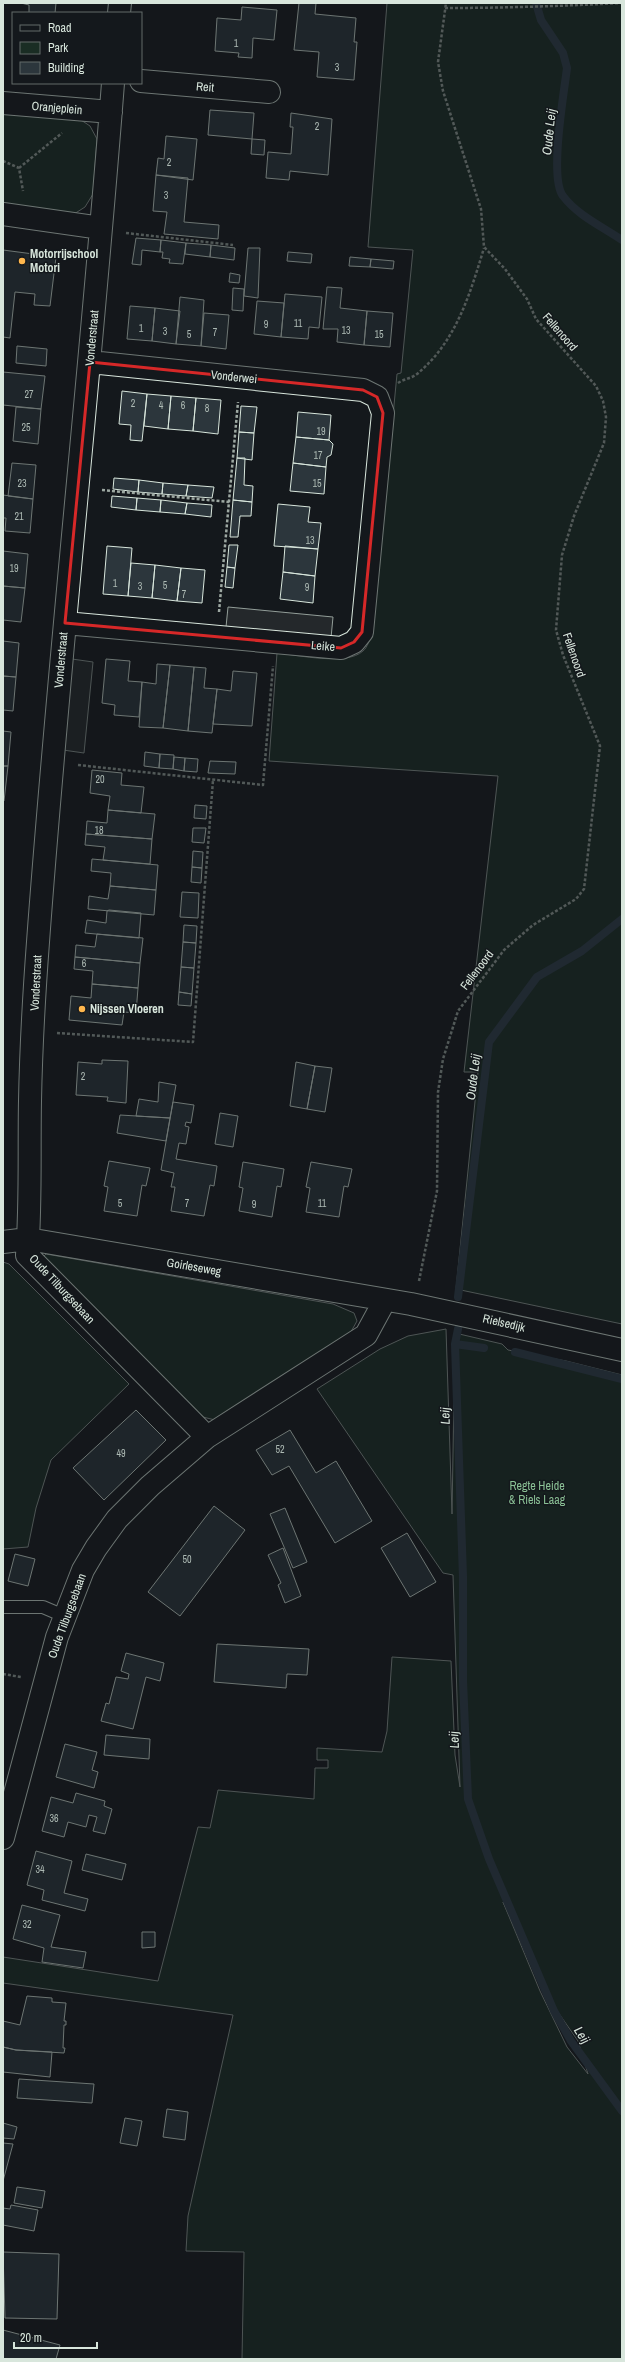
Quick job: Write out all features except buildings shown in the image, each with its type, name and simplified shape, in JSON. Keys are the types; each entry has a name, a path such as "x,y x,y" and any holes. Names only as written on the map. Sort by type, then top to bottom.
{"street":[{"name":"Reit","path":"142,81 269,92"},
{"name":"Vonderstraat","path":"28,1239 33,1031 38,947 52,763 90,362 113,84"},
{"name":"Oranjeplein","path":"3,103 111,112"},
{"path":"3,214 101,229"},
{"name":"Vonderwei","path":"90,362 363,390 377,397"},
{"name":"Leike","path":"65,623 341,648 354,642 362,632 383,414 377,397"},
{"name":"Goirleseweg","path":"3,1242 28,1239 385,1300"},
{"name":"Oude Tilburgsebaan","path":"28,1239 27,1255 207,1437"},
{"name":"Rielsedijk","path":"385,1300 411,1304 622,1350"},
{"name":"Oude Tilburgsebaan","path":"3,1838 57,1637 83,1570 96,1548 117,1520 150,1486 207,1437 366,1335 385,1300"}],"lane":[{"path":"3,1607 43,1607 64,1616"}],"path":[{"path":"377,397 402,381 416,375 443,347 469,298 484,247 481,209 443,91 438,62 446,3"},
{"path":"445,8 521,8 551,5 622,3"},
{"path":"19,168 74,124 79,110"},
{"path":"3,161 19,168"},
{"path":"19,168 26,217"},
{"path":"101,229 233,245"},
{"name":"Fellenoord","path":"411,1304 421,1273 437,1191 438,1092 443,1059 458,1011 504,950 533,925 576,899 584,889 600,746 563,655 556,630 562,555 574,516 604,443 606,417 603,401 592,382 536,319 527,299 505,269 484,247"},
{"path":"217,637 240,377"},
{"path":"78,488 229,502"},
{"path":"52,763 263,785 275,642"},
{"path":"33,1031 193,1042 214,780"}],"highlighted area":[{"path":"90,362 363,390 377,397 383,413 362,632 354,642 341,648 65,623"}],"green space":[{"path":"387,3 622,3 622,1324 456,1289 478,1072 464,1072 498,776 269,761 277,653 334,659 346,658 363,651 372,634 397,374 401,373 413,250 368,247"},
{"path":"3,111 78,118 90,126 97,139 93,194 85,207 74,214 3,207"},
{"path":"46,1254 333,1304 354,1313 357,1321 348,1337 215,1420 203,1417 43,1257"},
{"path":"3,1262 9,1264 129,1384 51,1460 36,1508 28,1547 3,1549"},
{"name":"Regte Heide & Riels Laag","path":"446,1329 452,1514 455,1333 502,1344 508,1350 566,1361 622,1375 622,2359 242,2359 244,2252 186,2251 188,2216 233,2015 3,1983 3,1957 158,1981 198,1827 210,1828 218,1790 314,1799 315,1768 328,1768 328,1760 317,1760 317,1748 382,1752 387,1731 392,1657 451,1661 455,1755 460,1787 453,1575 443,1573 317,1389 380,1349 408,1336","holes":["503,1902 542,1989 578,2041 588,2074 567,2047 540,1991"]}],"shaded area":[{"path":"228,607 333,617 331,638 226,627"},
{"path":"72,659 93,662 84,753 63,750"}],"waterway":[{"name":"Oude Leij","path":"536,3 541,20 563,53 567,68 557,154 559,186 563,196 575,209 622,240"},
{"name":"Oude Leij","path":"458,1297 489,1042 537,977 582,951 622,919"},
{"name":"Leij","path":"458,1329 455,1344 463,1577 463,1681 468,1799 489,1859 554,2011 571,2041 622,2111"},
{"path":"455,1344 484,1348"},
{"path":"515,1352 622,1379"}],"place":[{"name":"Motorrijschool Motori","path":"22,261"},
{"name":"Nijssen Vloeren","path":"82,1009"}]}
